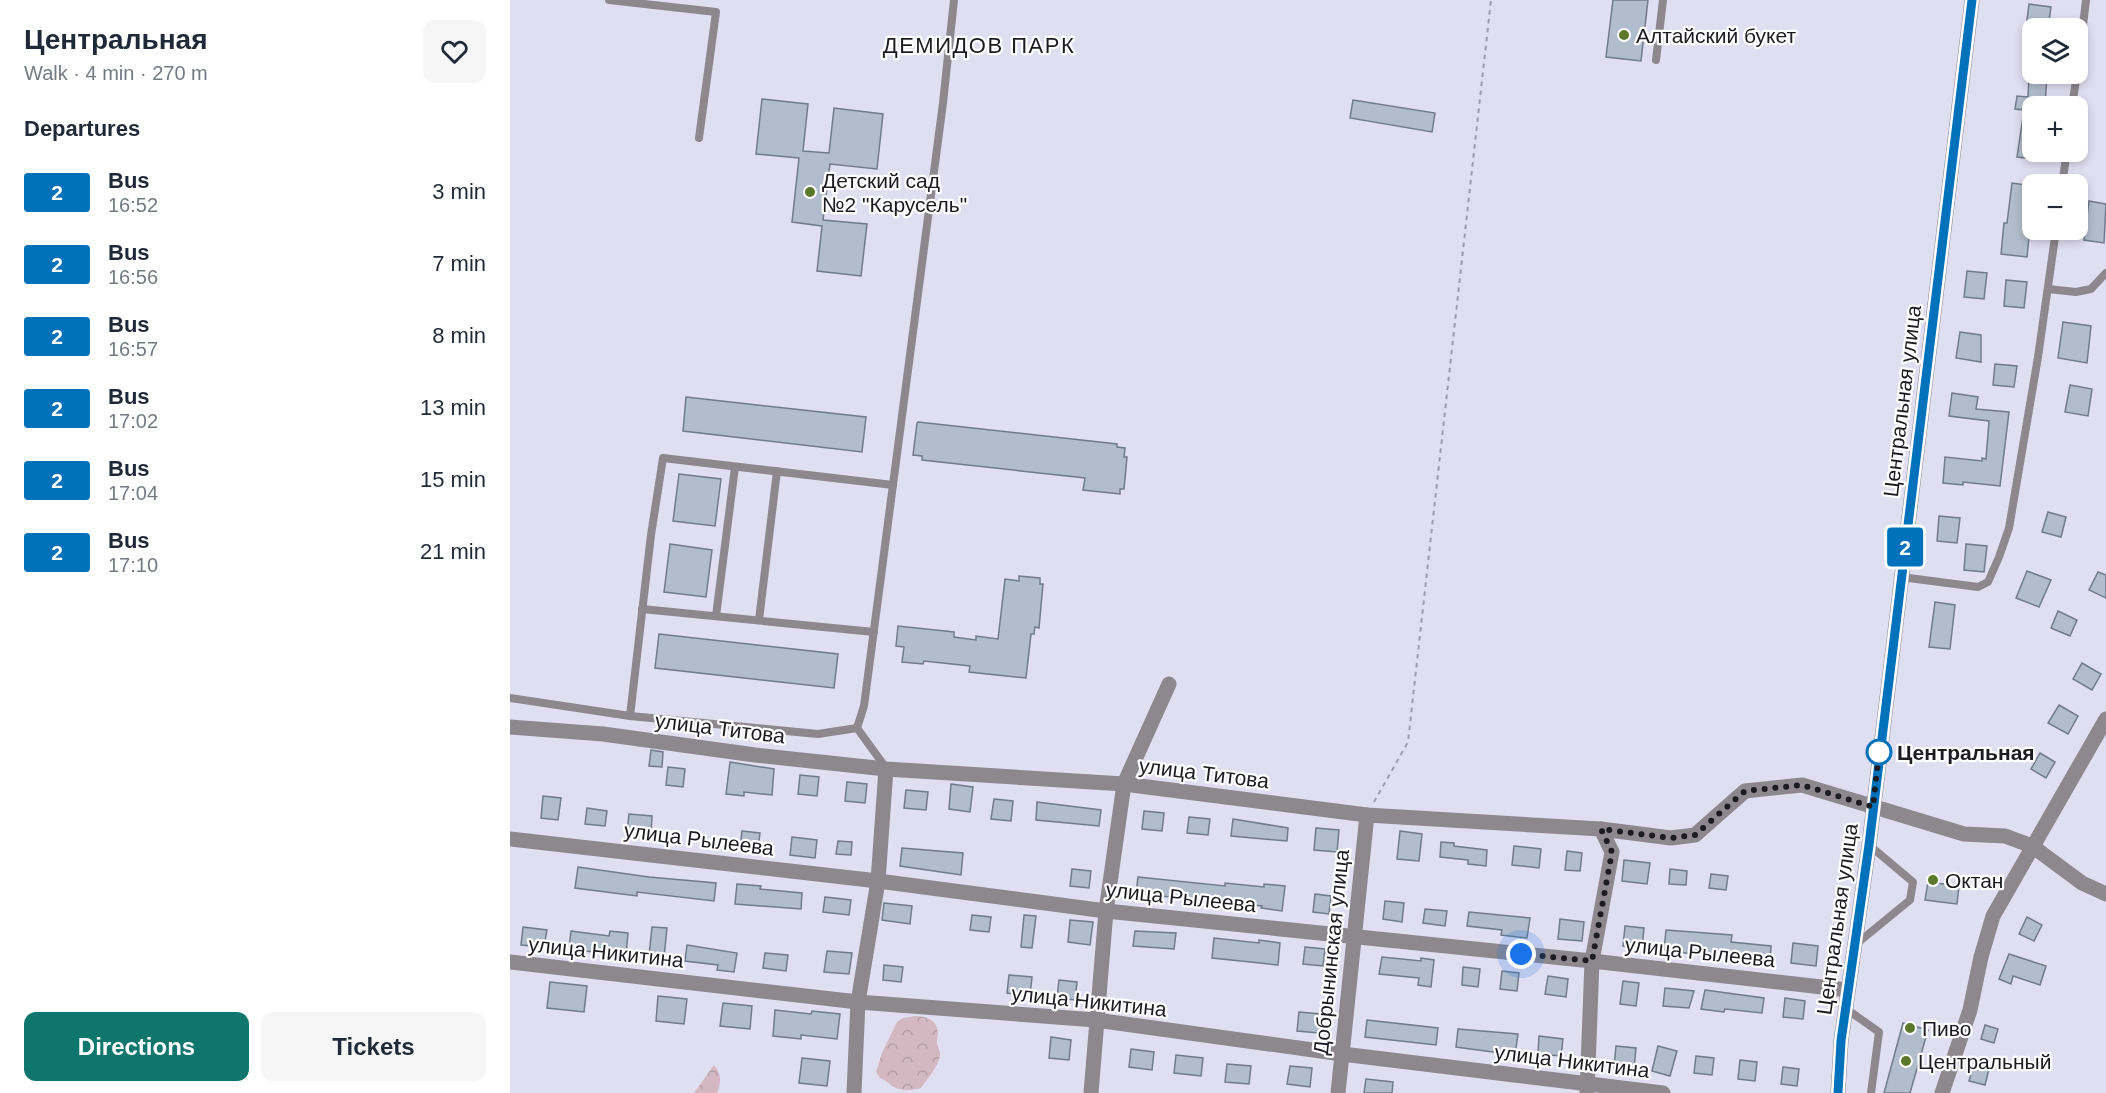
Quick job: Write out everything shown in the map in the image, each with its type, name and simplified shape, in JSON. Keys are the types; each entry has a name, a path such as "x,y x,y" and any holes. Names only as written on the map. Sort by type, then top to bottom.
{"street":[{"name":"Центральная улица","path":"1838,1093 1845,1008 1869,845 1972,0"},
{"path":"1091,1093 1106,911 1124,784 1168,684"},
{"path":"1942,1093 1970,1010 1981,957 1993,916 2106,719"},
{"name":"улица Титова","path":"510,727 603,734 886,769 1124,784 1367,815 1601,829 1671,838 1695,835 1745,791 1802,785 1964,834 2005,836 2032,846 2082,883 2106,894"},
{"path":"854,1093 858,1002 878,881 886,769"},
{"name":"Добрынинская улица","path":"1338,1093 1367,815"},
{"path":"1588,1088 1592,961 1612,852 1601,829"},
{"name":"улица Рылеева","path":"510,839 878,881 1106,911 1848,990"},
{"name":"улица Никитина","path":"510,962 858,1002 1096,1020 1588,1088 1663,1093"}],"lane":[{"path":"609,0 716,12 699,138"},
{"path":"857,728 864,705 874,632 943,103 954,0"},
{"path":"1656,60 1664,0"},
{"path":"2084,18 2086,0"},
{"path":"1901,577 1978,587 1988,582 2000,557 2009,528 2055,240"},
{"path":"2048,289 2076,292 2091,289 2106,273"},
{"path":"630,716 651,535 663,458 893,484"},
{"path":"716,616 735,467"},
{"path":"759,621 777,471"},
{"path":"642,609 874,632"},
{"path":"510,698 630,716 818,735 857,728"},
{"path":"857,728 886,769"},
{"path":"1854,946 1910,900 1912,891 1913,882 1869,845"},
{"path":"1845,1008 1879,1032 1871,1093"}],"path":[{"path":"1367,815 1408,742 1491,0"}],"green space":[{"path":"916,1016 934,1022 940,1054 936,1067 921,1088 899,1089 880,1078 876,1072 882,1053 897,1022 903,1018"},
{"path":"714,1065 720,1079 717,1093 694,1093"}],"building":[{"path":"1613,0 1648,0 1641,61 1606,57"},
{"path":"2029,4 2051,7 2049,18 2027,18"},
{"path":"2029,84 2046,84 2046,96 2028,96"},
{"path":"2017,96 2022,96 2022,110 2015,109"},
{"path":"762,99 808,104 803,151 829,153 834,108 883,114 877,169 830,164 823,220 867,224 861,276 817,271 822,226 792,222 799,158 756,154"},
{"path":"1353,100 1435,113 1432,132 1350,118"},
{"path":"2022,123 2022,158 2017,157"},
{"path":"2012,183 2022,184 2022,240 2029,240 2027,257 2001,254 2004,223 2007,223"},
{"path":"2089,201 2106,204 2104,243 2084,240 2088,240"},
{"path":"1967,271 1987,273 1984,299 1964,297"},
{"path":"2006,280 2027,282 2024,308 2004,306"},
{"path":"2063,322 2091,326 2087,363 2058,358"},
{"path":"1960,332 1981,335 1981,362 1956,358"},
{"path":"1995,364 2017,366 2014,387 1993,385"},
{"path":"2070,385 2092,389 2088,416 2065,412"},
{"path":"1952,393 1978,397 1976,409 2009,412 2000,486 1963,482 1963,485 1943,483 1945,457 1982,461 1982,458 1986,459 1989,421 1949,416"},
{"path":"686,397 866,417 862,452 683,431"},
{"path":"918,422 1117,444 1117,447 1125,448 1124,457 1127,457 1124,489 1120,489 1120,494 1083,490 1085,478 922,460 922,456 913,455"},
{"path":"679,474 721,479 715,526 673,521"},
{"path":"2048,512 2066,517 2061,537 2042,532"},
{"path":"1939,516 1960,518 1957,543 1937,541"},
{"path":"670,544 712,550 706,597 664,592"},
{"path":"1966,544 1987,546 1984,572 1964,570"},
{"path":"2027,571 2051,580 2039,607 2016,598"},
{"path":"2098,572 2106,575 2106,598 2089,590"},
{"path":"1019,576 1040,578 1040,584 1043,584 1039,628 1035,627 1034,634 1031,634 1026,678 969,672 970,666 924,661 923,664 902,662 904,647 896,646 898,626 954,632 954,637 976,640 976,636 998,639 1005,579 1019,581"},
{"path":"1935,602 1955,605 1950,649 1929,647"},
{"path":"2058,611 2077,620 2070,636 2051,628"},
{"path":"659,634 838,654 834,688 655,668"},
{"path":"2082,663 2101,674 2092,690 2073,679"},
{"path":"2059,705 2078,716 2068,734 2048,723"},
{"path":"651,750 663,752 662,767 649,766"},
{"path":"2040,753 2055,762 2046,778 2031,769"},
{"path":"730,762 774,769 772,795 744,792 744,796 726,794"},
{"path":"668,767 685,769 683,787 666,785"},
{"path":"800,775 819,777 817,796 798,794"},
{"path":"847,782 867,784 865,803 845,801"},
{"path":"951,784 973,787 970,812 949,809"},
{"path":"906,790 928,792 926,810 904,808"},
{"path":"543,796 561,798 558,820 541,818"},
{"path":"994,799 1013,801 1011,821 991,819"},
{"path":"1037,802 1101,810 1099,826 1036,820"},
{"path":"587,808 607,811 605,826 585,824"},
{"path":"1144,811 1164,813 1162,831 1142,829"},
{"path":"629,814 652,816 651,834 627,831"},
{"path":"1189,817 1210,819 1208,835 1187,833"},
{"path":"1233,819 1288,828 1287,841 1231,836"},
{"path":"1316,828 1339,830 1337,852 1314,850"},
{"path":"742,831 760,833 758,849 740,848"},
{"path":"1400,831 1422,834 1419,861 1397,859"},
{"path":"792,837 817,840 815,858 790,855"},
{"path":"838,841 852,842 851,855 836,854"},
{"path":"1441,842 1487,850 1486,866 1468,864 1468,860 1440,857"},
{"path":"1514,846 1541,849 1539,868 1512,865"},
{"path":"902,848 963,853 961,875 900,866"},
{"path":"1567,851 1582,853 1580,871 1565,870"},
{"path":"1624,860 1650,863 1647,884 1622,881"},
{"path":"578,867 716,883 714,901 637,892 637,896 575,888"},
{"path":"1072,869 1091,871 1089,888 1070,886"},
{"path":"1670,869 1687,871 1686,885 1669,884"},
{"path":"1711,874 1728,876 1726,890 1709,888"},
{"path":"1138,877 1225,886 1225,883 1264,887 1264,884 1285,886 1282,911 1261,908 1262,906 1136,893"},
{"path":"1928,882 1959,886 1957,904 1925,900"},
{"path":"737,884 802,893 801,909 735,904"},
{"path":"1315,894 1331,896 1329,914 1313,912"},
{"path":"825,897 851,900 849,915 823,912"},
{"path":"1385,901 1404,903 1402,922 1383,919"},
{"path":"884,903 912,906 910,924 882,920"},
{"path":"1425,909 1447,911 1445,926 1423,923"},
{"path":"1469,912 1530,918 1527,938 1501,935 1502,930 1467,926"},
{"path":"972,915 991,917 989,932 970,930"},
{"path":"1024,915 1036,916 1032,948 1021,947"},
{"path":"2027,917 2042,925 2034,941 2019,934"},
{"path":"1560,919 1584,922 1582,941 1558,939"},
{"path":"1070,920 1093,922 1090,945 1068,942"},
{"path":"1625,926 1644,928 1642,948 1623,946"},
{"path":"523,927 547,930 544,947 521,945"},
{"path":"652,927 667,928 664,957 649,955"},
{"path":"1666,930 1732,935 1731,942 1771,946 1770,960 1664,950"},
{"path":"571,931 609,936 610,931 628,933 626,956 569,949"},
{"path":"1135,931 1176,933 1174,949 1133,946"},
{"path":"1214,938 1280,943 1278,965 1212,958"},
{"path":"1793,943 1818,946 1816,966 1791,963"},
{"path":"687,945 737,953 734,972 717,970 718,965 685,961"},
{"path":"1305,947 1325,949 1323,966 1303,964"},
{"path":"827,951 852,953 849,974 824,972"},
{"path":"765,953 788,955 786,971 763,968"},
{"path":"2009,954 2046,966 2040,985 2013,976 2011,984 1999,979"},
{"path":"1382,957 1434,960 1431,987 1418,985 1419,978 1379,974"},
{"path":"884,965 903,967 901,982 883,980"},
{"path":"1463,967 1480,969 1478,987 1462,985"},
{"path":"1502,971 1519,973 1517,991 1500,989"},
{"path":"1009,975 1032,977 1030,996 1007,993"},
{"path":"1548,976 1568,979 1566,997 1545,994"},
{"path":"1059,980 1077,982 1075,1000 1057,998"},
{"path":"1623,981 1639,983 1636,1006 1620,1004"},
{"path":"550,982 587,986 584,1012 547,1008"},
{"path":"1665,988 1694,991 1689,1008 1663,1006"},
{"path":"1705,990 1764,998 1762,1013 1701,1009"},
{"path":"658,996 687,999 684,1024 656,1021"},
{"path":"1785,998 1805,1001 1803,1019 1783,1017"},
{"path":"723,1003 752,1006 750,1029 720,1026"},
{"path":"775,1010 840,1014 837,1039 801,1035 801,1039 773,1036"},
{"path":"1299,1012 1321,1014 1319,1033 1297,1031"},
{"path":"1367,1020 1438,1028 1436,1045 1365,1037"},
{"name":"Центральный","path":"1903,1023 1928,1030 1910,1093 1884,1093"},
{"path":"1985,1025 1998,1029 1994,1043 1981,1039"},
{"path":"1458,1029 1518,1034 1515,1055 1456,1047"},
{"path":"1539,1036 1563,1039 1561,1056 1538,1054"},
{"path":"1051,1037 1071,1040 1069,1060 1049,1058"},
{"path":"1616,1046 1636,1048 1634,1069 1614,1067"},
{"path":"1658,1046 1677,1051 1670,1076 1652,1071"},
{"path":"1131,1049 1154,1052 1152,1070 1129,1067"},
{"path":"1176,1055 1203,1058 1201,1076 1174,1073"},
{"path":"1696,1056 1714,1058 1712,1075 1694,1073"},
{"path":"802,1058 830,1061 827,1086 799,1083"},
{"path":"1740,1060 1757,1062 1755,1081 1738,1079"},
{"path":"1227,1064 1251,1066 1249,1084 1225,1082"},
{"path":"1974,1064 1989,1069 1985,1085 1969,1081"},
{"path":"1290,1066 1312,1068 1310,1087 1287,1084"},
{"path":"1783,1067 1799,1069 1797,1086 1781,1084"},
{"path":"1366,1079 1393,1082 1392,1093 1364,1093"}],"bus line":[{"name":"2","path":"1838,1093 1841,1041 1869,845 1972,0"}],"place":[{"name":"Алтайский букет","path":"1624,35"},
{"name":"Детский сад №2 \"Карусель\"","path":"810,192"},
{"name":"Центральная","path":"1879,752"},
{"name":"Октан","path":"1933,880"},
{"name":"Пиво","path":"1910,1028"},
{"name":"Центральный","path":"1906,1061"}],"district":[{"name":"ДЕМИДОВ ПАРК","path":"979,45"}],"route":[{"path":"1521,954 1592,961 1612,852 1601,829 1671,838 1695,835 1745,791 1802,785 1873,807 1879,752"}]}
